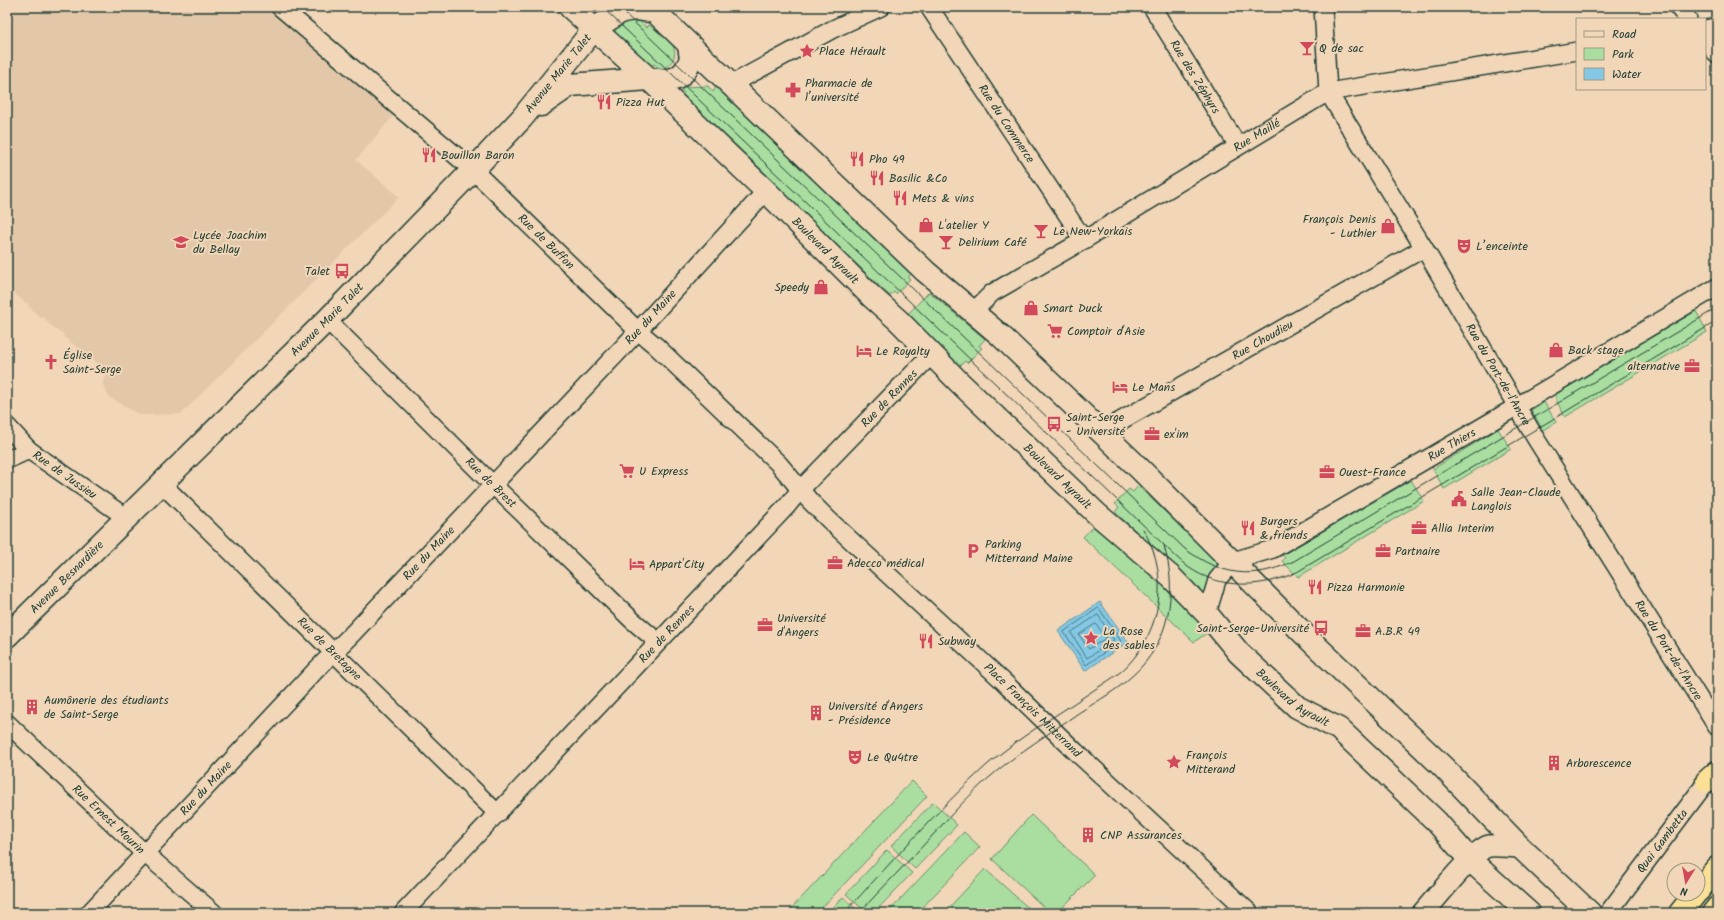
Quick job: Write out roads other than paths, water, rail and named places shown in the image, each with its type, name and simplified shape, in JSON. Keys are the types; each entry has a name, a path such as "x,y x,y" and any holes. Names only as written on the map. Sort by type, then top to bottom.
{"highway":[{"path":"1706,881 1717,868"},
{"path":"1680,913 1689,902"},
{"path":"1713,913 1717,908"}],"main road":[{"name":"Boulevard Ayrault","path":"570,7 649,79 766,191 931,355 1097,514 1171,576 1207,614 1239,653 1297,707 1339,730 1436,821 1470,860 1529,913"},
{"name":"Avenue Marie Talet","path":"127,518 327,320 473,170 522,118 594,29 622,11 636,9 652,10"},
{"path":"652,10 925,271 1009,344 1102,432 1233,561 1310,640 1444,768 1520,847 1590,913"},
{"path":"689,45 691,59 685,71 710,81 730,85"},
{"name":"Avenue Marie Talet","path":"522,118 570,85 649,79 665,81 677,78 685,71"},
{"name":"Avenue Besnardière","path":"7,636 127,518"}],"street":[{"name":"Rue de Buffon","path":"280,7 473,170 638,331 656,346 779,464 800,490"},
{"path":"730,85 833,28 881,7"},
{"name":"Rue du Commerce","path":"929,7 1084,240"},
{"name":"Rue des Zéphyrs","path":"1152,7 1238,146"},
{"name":"Rue du Port-de-l'Ancre","path":"1323,7 1328,92 1424,248 1536,439 1717,727"},
{"path":"1678,7 1687,18"},
{"path":"1706,29 1717,27"},
{"path":"1706,41 1717,55"},
{"name":"Rue Maillé","path":"973,312 992,293 1084,240 1328,92 1576,51"},
{"name":"Rue du Maine","path":"89,913 638,331 766,191"},
{"name":"Rue Choudieu","path":"1102,432 1424,248"},
{"name":"Rue Thiers","path":"1233,561 1273,549 1518,406 1717,287"},
{"name":"Rue de Brest","path":"327,320 493,485 632,620 658,642"},
{"name":"Rue de Rennes","path":"403,913 498,814 787,506 800,490 931,355"},
{"name":"Rue de Jussieu","path":"7,426 29,450 127,518"},
{"path":"7,460 29,450"},
{"name":"Rue de Bretagne","path":"162,484 498,814"},
{"name":"Place François Mitterrand","path":"800,490 829,520 1250,913"},
{"path":"1207,614 1217,580 1233,561"},
{"name":"Rue Ernest Mourin","path":"7,723 145,853 214,913"},
{"name":"Quai Gambetta","path":"1608,913 1714,774"},
{"path":"1423,913 1470,860 1488,846 1520,847"}],"water":[{"path":"1100,602 1128,642 1085,671 1058,631"}],"tram line":[{"path":"602,7 1175,556 1188,567 1214,580 1228,583 1256,584 1297,572 1717,321"},
{"path":"618,7 1185,549 1212,565 1225,570 1251,573 1265,571 1294,561 1717,308"},
{"path":"844,913 932,819 987,765 1024,737 1123,670 1134,658 1150,632 1156,612 1159,592 1159,576 1154,552 1143,529"},
{"path":"859,913 961,805 991,776 1012,759 1120,686 1145,663 1163,632 1168,616 1170,581 1164,546"}],"place":[{"name":"Q de sac","path":"1307,48"},
{"name":"Place Hérault","path":"807,51"},
{"name":"Pharmacie de l’université","path":"793,90"},
{"name":"Pizza Hut","path":"604,102"},
{"name":"Bouillon Baron","path":"429,155"},
{"name":"Pho 49","path":"857,159"},
{"name":"Basilic &Co","path":"877,178"},
{"name":"Mets & vins","path":"900,198"},
{"name":"L'atelier Y","path":"926,225"},
{"name":"François Denis - Luthier","path":"1388,226"},
{"name":"Le New-Yorkais","path":"1041,231"},
{"name":"Lycée Joachim du Bellay","path":"181,242"},
{"name":"Delirium Café","path":"946,242"},
{"name":"L’enceinte","path":"1464,246"},
{"name":"Talet","path":"342,271"},
{"name":"Speedy","path":"821,287"},
{"name":"Smart Duck","path":"1031,308"},
{"name":"Comptoir d'Asie","path":"1055,331"},
{"name":"Back stage","path":"1556,350"},
{"name":"Le Royalty","path":"864,351"},
{"name":"Église Saint-Serge","path":"51,362"},
{"name":"alternative","path":"1692,366"},
{"name":"Le Mans","path":"1120,387"},
{"name":"Saint-Serge - Université","path":"1054,424"},
{"name":"ex'im","path":"1152,434"},
{"name":"U Express","path":"627,471"},
{"name":"Ouest-France","path":"1327,472"},
{"name":"Salle Jean-Claude Langlois","path":"1459,499"},
{"name":"Burgers & friends","path":"1248,528"},
{"name":"Allia Interim","path":"1419,528"},
{"name":"Parking Mitterrand Maine","path":"973,551"},
{"name":"Partnaire","path":"1383,551"},
{"name":"Adecco médical","path":"835,563"},
{"name":"Appart'City","path":"637,564"},
{"name":"Pizza Harmonie","path":"1315,587"},
{"name":"Université d'Angers","path":"765,625"},
{"name":"Saint-Serge-Université","path":"1321,628"},
{"name":"A.B.R 49","path":"1363,631"},
{"name":"La Rose des sables","path":"1091,638"},
{"name":"Subway","path":"926,641"},
{"name":"Aumônerie des étudiants de Saint-Serge","path":"32,707"},
{"name":"Université d'Angers - Présidence","path":"816,713"},
{"name":"Le Qu4tre","path":"855,757"},
{"name":"François Mitterand","path":"1174,762"},
{"name":"Arborescence","path":"1554,763"},
{"name":"CNP Assurances","path":"1088,835"}]}
